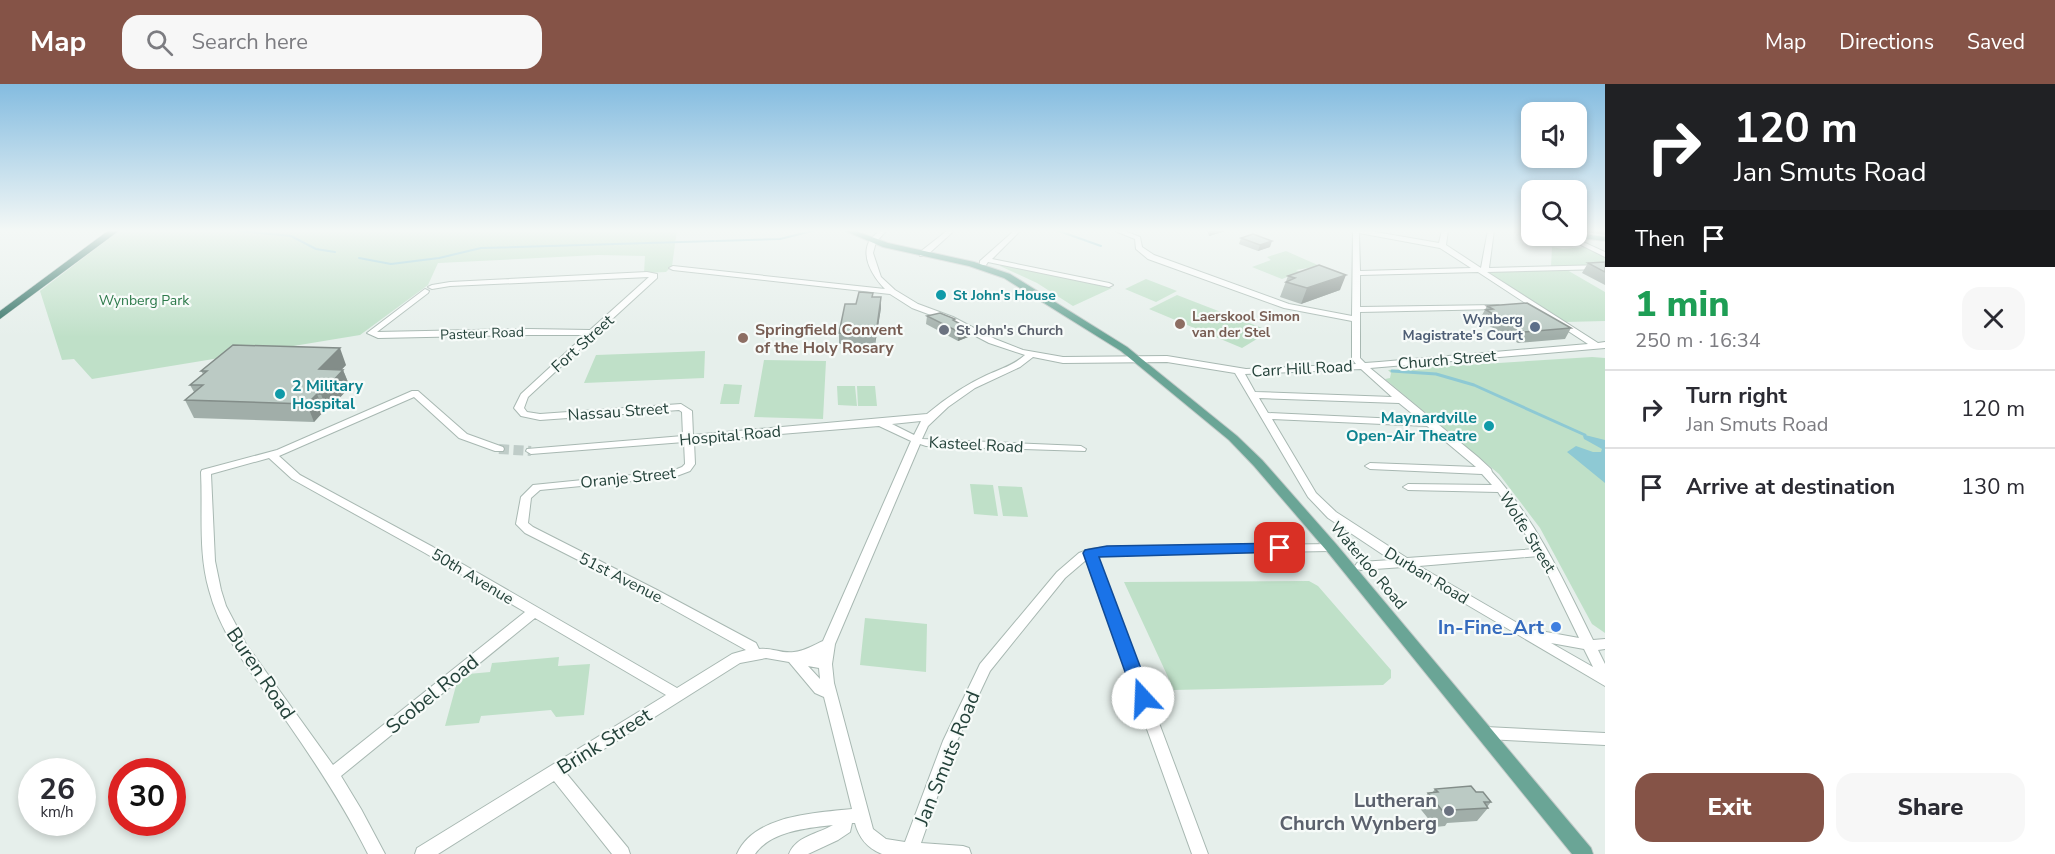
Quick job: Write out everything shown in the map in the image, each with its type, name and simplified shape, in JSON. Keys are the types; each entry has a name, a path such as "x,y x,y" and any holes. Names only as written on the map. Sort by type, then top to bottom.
{"highway":[{"path":"0,304 52,266"},
{"path":"0,316 67,266"}],"main road":[{"name":"Waterloo Road","path":"977,266 1006,276 1096,330"},
{"name":"Waterloo Road","path":"996,266 1037,286 1070,308 1245,449 1331,547 1584,854"}],"street":[{"path":"873,266 874,272 892,292"},
{"path":"1010,266 1109,285"},
{"path":"1176,266 1287,306 1355,315 1504,307"},
{"path":"1356,266 1356,359 1361,365"},
{"path":"1475,266 1534,307 1595,345"},
{"path":"1482,270 1483,266"},
{"path":"1356,273 1605,267"},
{"path":"673,268 892,292"},
{"name":"Fort Street","path":"371,332 428,289 450,284 653,275 654,278 524,396 519,405 521,412"},
{"name":"Carr Hill Road","path":"892,292 915,306 950,319 992,341 1030,354 1063,360 1174,359 1238,371 1361,365"},
{"path":"1515,307 1534,307"},
{"name":"Pasteur Road","path":"371,332 373,335 595,333"},
{"name":"Church Street","path":"1361,365 1605,345"},
{"path":"963,854 882,846 866,833 852,816 825,664 828,644 917,440 930,417 982,381 1023,361 1030,354"},
{"name":"Wolfe Street","path":"1361,365 1487,471 1502,489 1543,552 1591,645 1605,680"},
{"name":"Durban Road","path":"1238,371 1320,505 1405,563 1518,629 1545,642 1605,680"},
{"path":"272,454 416,393 463,436 499,449"},
{"path":"1252,395 1402,400"},
{"name":"Nassau Street","path":"521,412 528,416 540,417 681,407 687,411 689,438"},
{"path":"1265,416 1431,423"},
{"name":"Hospital Road","path":"531,451 930,417"},
{"name":"Kasteel Road","path":"875,423 917,440 1081,449"},
{"name":"Oranje Street","path":"537,487 678,473 690,464 689,438"},
{"name":"Buren Road","path":"272,454 206,472 209,566 223,614 235,639 255,671 278,699 331,775 360,820 377,854"},
{"name":"50th Avenue","path":"272,454 284,468 306,483 429,550 677,695"},
{"path":"1370,466 1487,471"},
{"name":"51st Avenue","path":"537,487 526,497 522,521 526,528 653,593 751,647 754,654"},
{"path":"1408,487 1502,489"},
{"path":"1200,854 1090,553 1331,547"},
{"path":"1360,566 1543,552"},
{"name":"Jan Smuts Road","path":"911,849 950,741 985,668 1061,575 1080,558 1090,553"},
{"name":"Scobel Road","path":"331,775 533,612"},
{"name":"Durban Road","path":"1545,642 1605,644"},
{"name":"Brink Street","path":"793,658 828,644"},
{"name":"Brink Street","path":"423,854 737,658 754,654 825,664"},
{"path":"793,658 820,689 829,693"},
{"path":"1486,733 1605,739"},
{"path":"555,771 622,854"},
{"path":"745,854 750,845 767,832 852,816"},
{"path":"796,854 814,841 837,833 852,816"}],"green space":[{"name":"Wynberg Park","path":"73,266 437,266 428,285 360,335 92,379 74,359 62,360 40,291"},
{"name":"Wynberg Park","path":"644,266 672,266 666,272 644,273"},
{"path":"1000,266 1112,288 1073,306 1037,283"},
{"path":"1320,266 1296,270 1300,272 1282,279 1252,267"},
{"path":"1551,266 1605,266 1605,266"},
{"path":"1567,270 1605,292 1605,321 1564,322 1485,272"},
{"path":"1146,279 1177,291 1156,302 1125,289"},
{"path":"1177,295 1270,331 1242,348 1149,309"},
{"path":"705,351 704,378 584,383 596,355"},
{"path":"1605,358 1605,633 1592,624 1540,528 1499,474 1385,379 1390,378 1391,373 1388,370"},
{"path":"764,360 826,361 823,419 754,417"},
{"path":"724,384 742,385 739,404 720,404"},
{"path":"837,386 855,386 857,406 838,405"},
{"path":"857,386 875,386 877,406 858,406"},
{"path":"970,484 993,485 998,516 974,514"},
{"path":"998,486 1022,487 1028,517 1003,516"},
{"path":"1309,581 1318,586 1391,670 1391,678 1383,685 1174,690 1124,582"},
{"path":"865,618 927,624 926,672 860,665"},
{"path":"559,657 558,666 590,664 584,715 556,717 551,710 481,716 479,723 445,726 457,682 468,674 490,672 492,663"}],"water":[{"path":"1585,435 1605,440 1605,483 1567,452 1576,446 1593,452 1601,452 1602,449 1584,439"}],"building":[{"path":"1316,266 1346,275 1307,288 1286,282 1295,278 1288,276"},
{"path":"1594,266 1605,266 1605,272"},
{"path":"859,292 873,293 872,297 881,297 876,334 839,333 845,304 856,304"},
{"path":"1527,303 1571,328 1524,332 1486,310 1493,309 1487,306"},
{"path":"940,313 955,319 953,320 969,329 959,332 927,316"},
{"name":"2 Military Hospital","path":"233,345 340,348 319,369 343,370 321,394 317,394 307,404 185,400 203,385 190,385 207,371 201,371"},
{"path":"1471,786 1476,792 1483,792 1491,802 1484,802 1488,808 1453,810 1455,813 1445,814 1428,793 1438,792 1435,789"}],"waterway":[{"path":"1392,371 1436,374 1474,385 1585,435"}],"tunnel":[{"path":"499,449 531,451"}],"place":[{"name":"St John's House","path":"941,295"},
{"name":"Laerskool Simon van der Stel","path":"1180,324"},
{"name":"Wynberg Magistrate's Court","path":"1535,327"},
{"name":"St John's Church","path":"944,330"},
{"name":"Springfield Convent of the Holy Rosary","path":"743,338"},
{"name":"2 Military Hospital","path":"280,394"},
{"name":"Maynardville Open-Air Theatre","path":"1489,426"},
{"name":"In-Fine_Art","path":"1556,627"},
{"name":"Lutheran Church Wynberg","path":"1449,811"}],"route":[{"path":"1143,698 1090,553 1280,548"}]}
